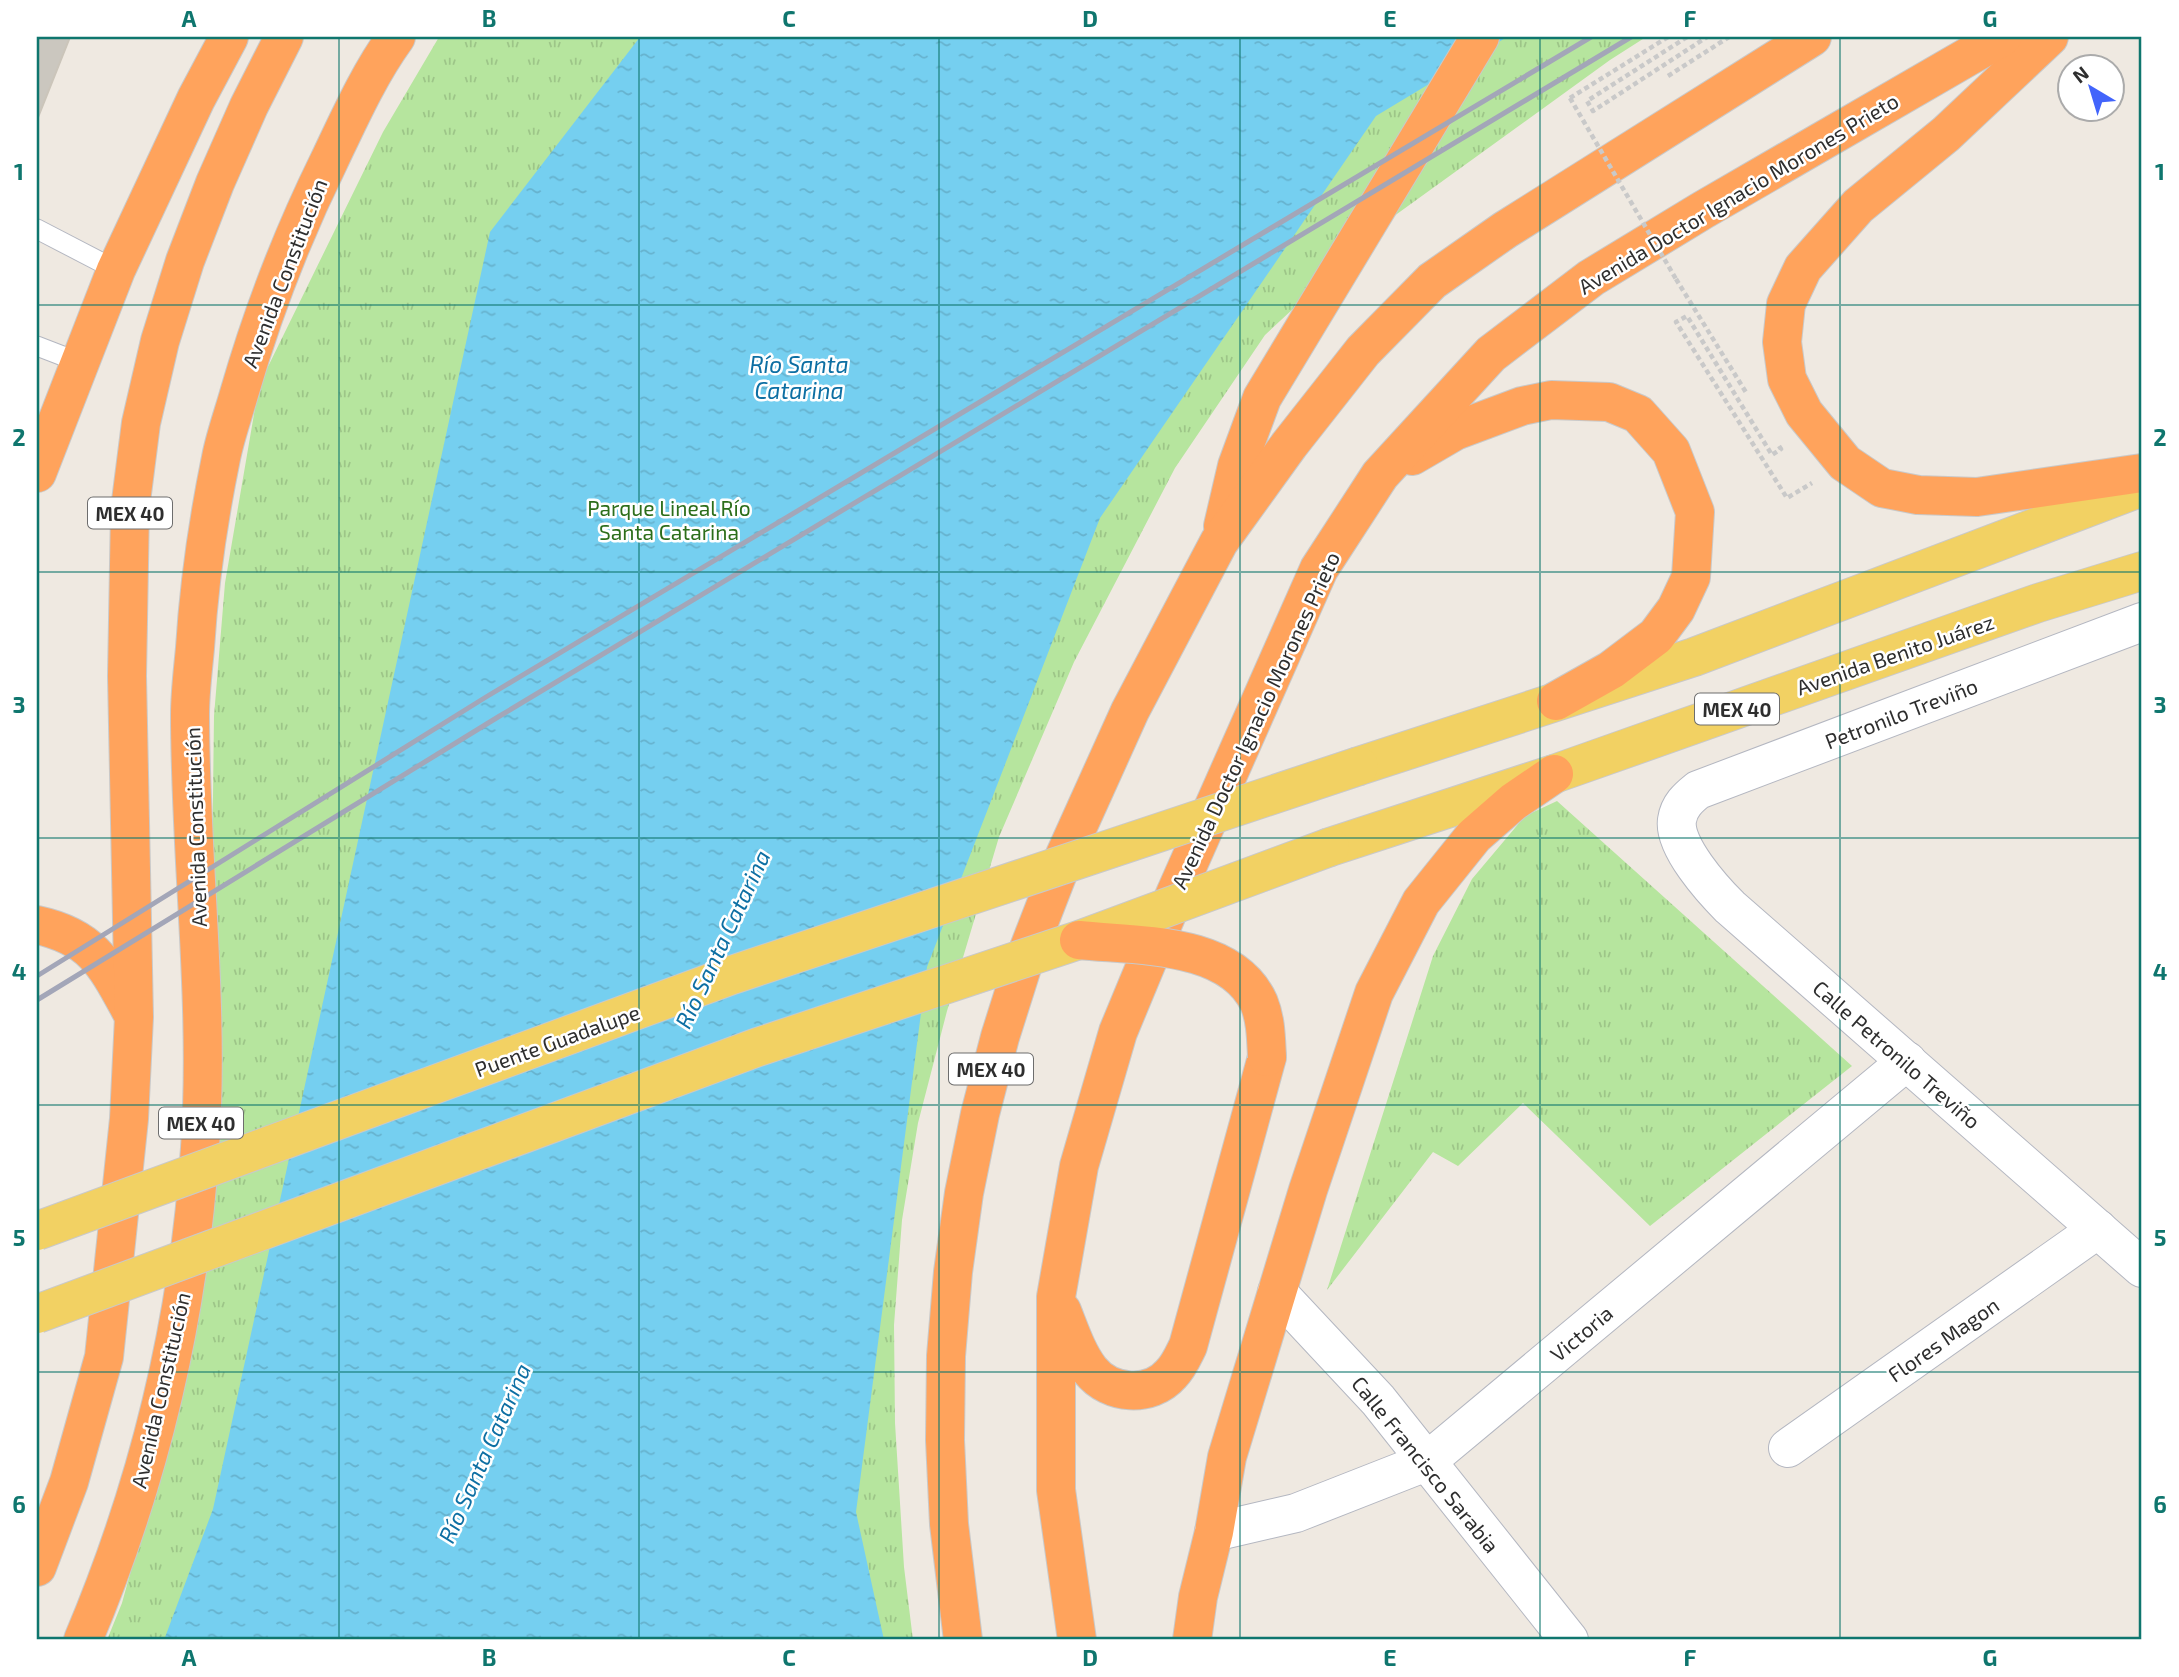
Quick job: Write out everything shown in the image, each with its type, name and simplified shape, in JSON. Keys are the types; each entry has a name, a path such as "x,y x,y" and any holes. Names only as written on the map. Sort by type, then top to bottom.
{"highway":[{"path":"37,473 116,270 196,99 229,37"},
{"name":"MEX 40","path":"37,1567 69,1482 104,1357 129,1119 134,1017 127,676 130,509 141,423 160,341 185,261 249,106 284,37"},
{"name":"Avenida Constitución","path":"83,1640 127,1526 153,1436 174,1346 191,1247 201,1147 204,1048 190,712 199,590 221,455 256,336 303,214 344,130 396,37"},
{"path":"1219,542 1237,466 1262,398 1480,37"},
{"name":"MEX 40","path":"963,1640 949,1524 945,1440 946,1356 953,1272 964,1193 980,1114 1024,961 1065,855 1130,711 1219,542 1289,445 1363,351 1432,281 1505,230 1812,37"},
{"name":"Avenida Doctor Ignacio Morones Prieto","path":"1077,1640 1056,1490 1056,1297 1079,1166 1118,1032 1176,892 1319,569 1380,475 1491,354 1591,278 2002,37"},
{"path":"2049,37 1946,134 1858,206 1803,268 1786,304 1782,342 1787,379 1804,413 1846,463 1882,488 1918,495 1977,497 2142,473"},
{"path":"1380,475 1455,431 1522,407 1551,400 1609,402 1638,414 1671,451 1696,512 1691,577 1686,588 1676,609 1656,636 1611,670 1556,701"},
{"path":"1192,1640 1198,1597 1214,1532 1227,1457 1308,1190 1374,993 1421,902 1474,836 1513,802 1554,774"},
{"path":"37,925 88,946 109,970 134,1017"},
{"path":"1056,1297 1082,1359 1091,1372 1104,1383 1120,1390 1138,1391 1155,1387 1170,1376 1188,1346 1267,1057 1264,1020 1258,1003 1249,987 1234,973 1214,961 1183,950 1079,940"}],"main road":[{"name":"MEX 40","path":"1556,701 1694,657 2142,487"},
{"name":"Avenida Benito Juárez","path":"1079,940 1330,847 1554,774 2038,603 2142,570"},
{"name":"Puente Guadalupe","path":"37,1231 732,975 1556,701"},
{"name":"MEX 40","path":"37,1314 758,1047 1079,940"}],"street":[{"name":"Petronilo Treviño","path":"1676,821 1684,802 1698,790 2142,622"},
{"name":"Calle Petronilo Treviño","path":"1676,821 1684,847 1703,879 1765,940 1908,1061 2142,1268"},
{"name":"Victoria","path":"1214,1532 1296,1513 1426,1462 1908,1061"},
{"name":"Flores Magon","path":"1788,1448 2098,1229"},
{"name":"Calle Francisco Sarabia","path":"1277,1293 1378,1399 1569,1640"}],"lane":[{"path":"37,229 116,270"},
{"path":"37,346 81,363"}],"path":[{"path":"1668,37 1570,98 1753,403"},
{"path":"1687,37 1587,101 1593,111 1707,37"},
{"path":"1774,437 1781,449 1772,455 1687,316 1676,322 1787,498 1846,463"}],"green space":[{"name":"Río Santa Catarina","path":"439,37 1646,37 1610,60 1390,219 1265,335 1175,468 1074,662 999,837 947,1011 918,1123 902,1220 894,1325 895,1423 904,1567 913,1640 107,1640 122,1603 148,1509 210,1037 214,716 225,583 259,385 383,132"},
{"path":"1557,801 1852,1066 1650,1226 1523,1103 1458,1166 1433,1152 1327,1290 1433,956 1472,879 1525,816"}],"water":[{"name":"Río Santa Catarina","path":"640,37 1507,37 1376,116 1100,518 927,967 856,1512 884,1640 164,1640 213,1509 490,232"}],"building":[{"path":"37,37 70,37 37,120"}],"railway":[{"path":"37,976 486,697 1591,37"},
{"path":"37,1000 498,717 1631,37"}],"park label":[{"name":"Parque Lineal Río Santa Catarina","path":"669,519"}]}
